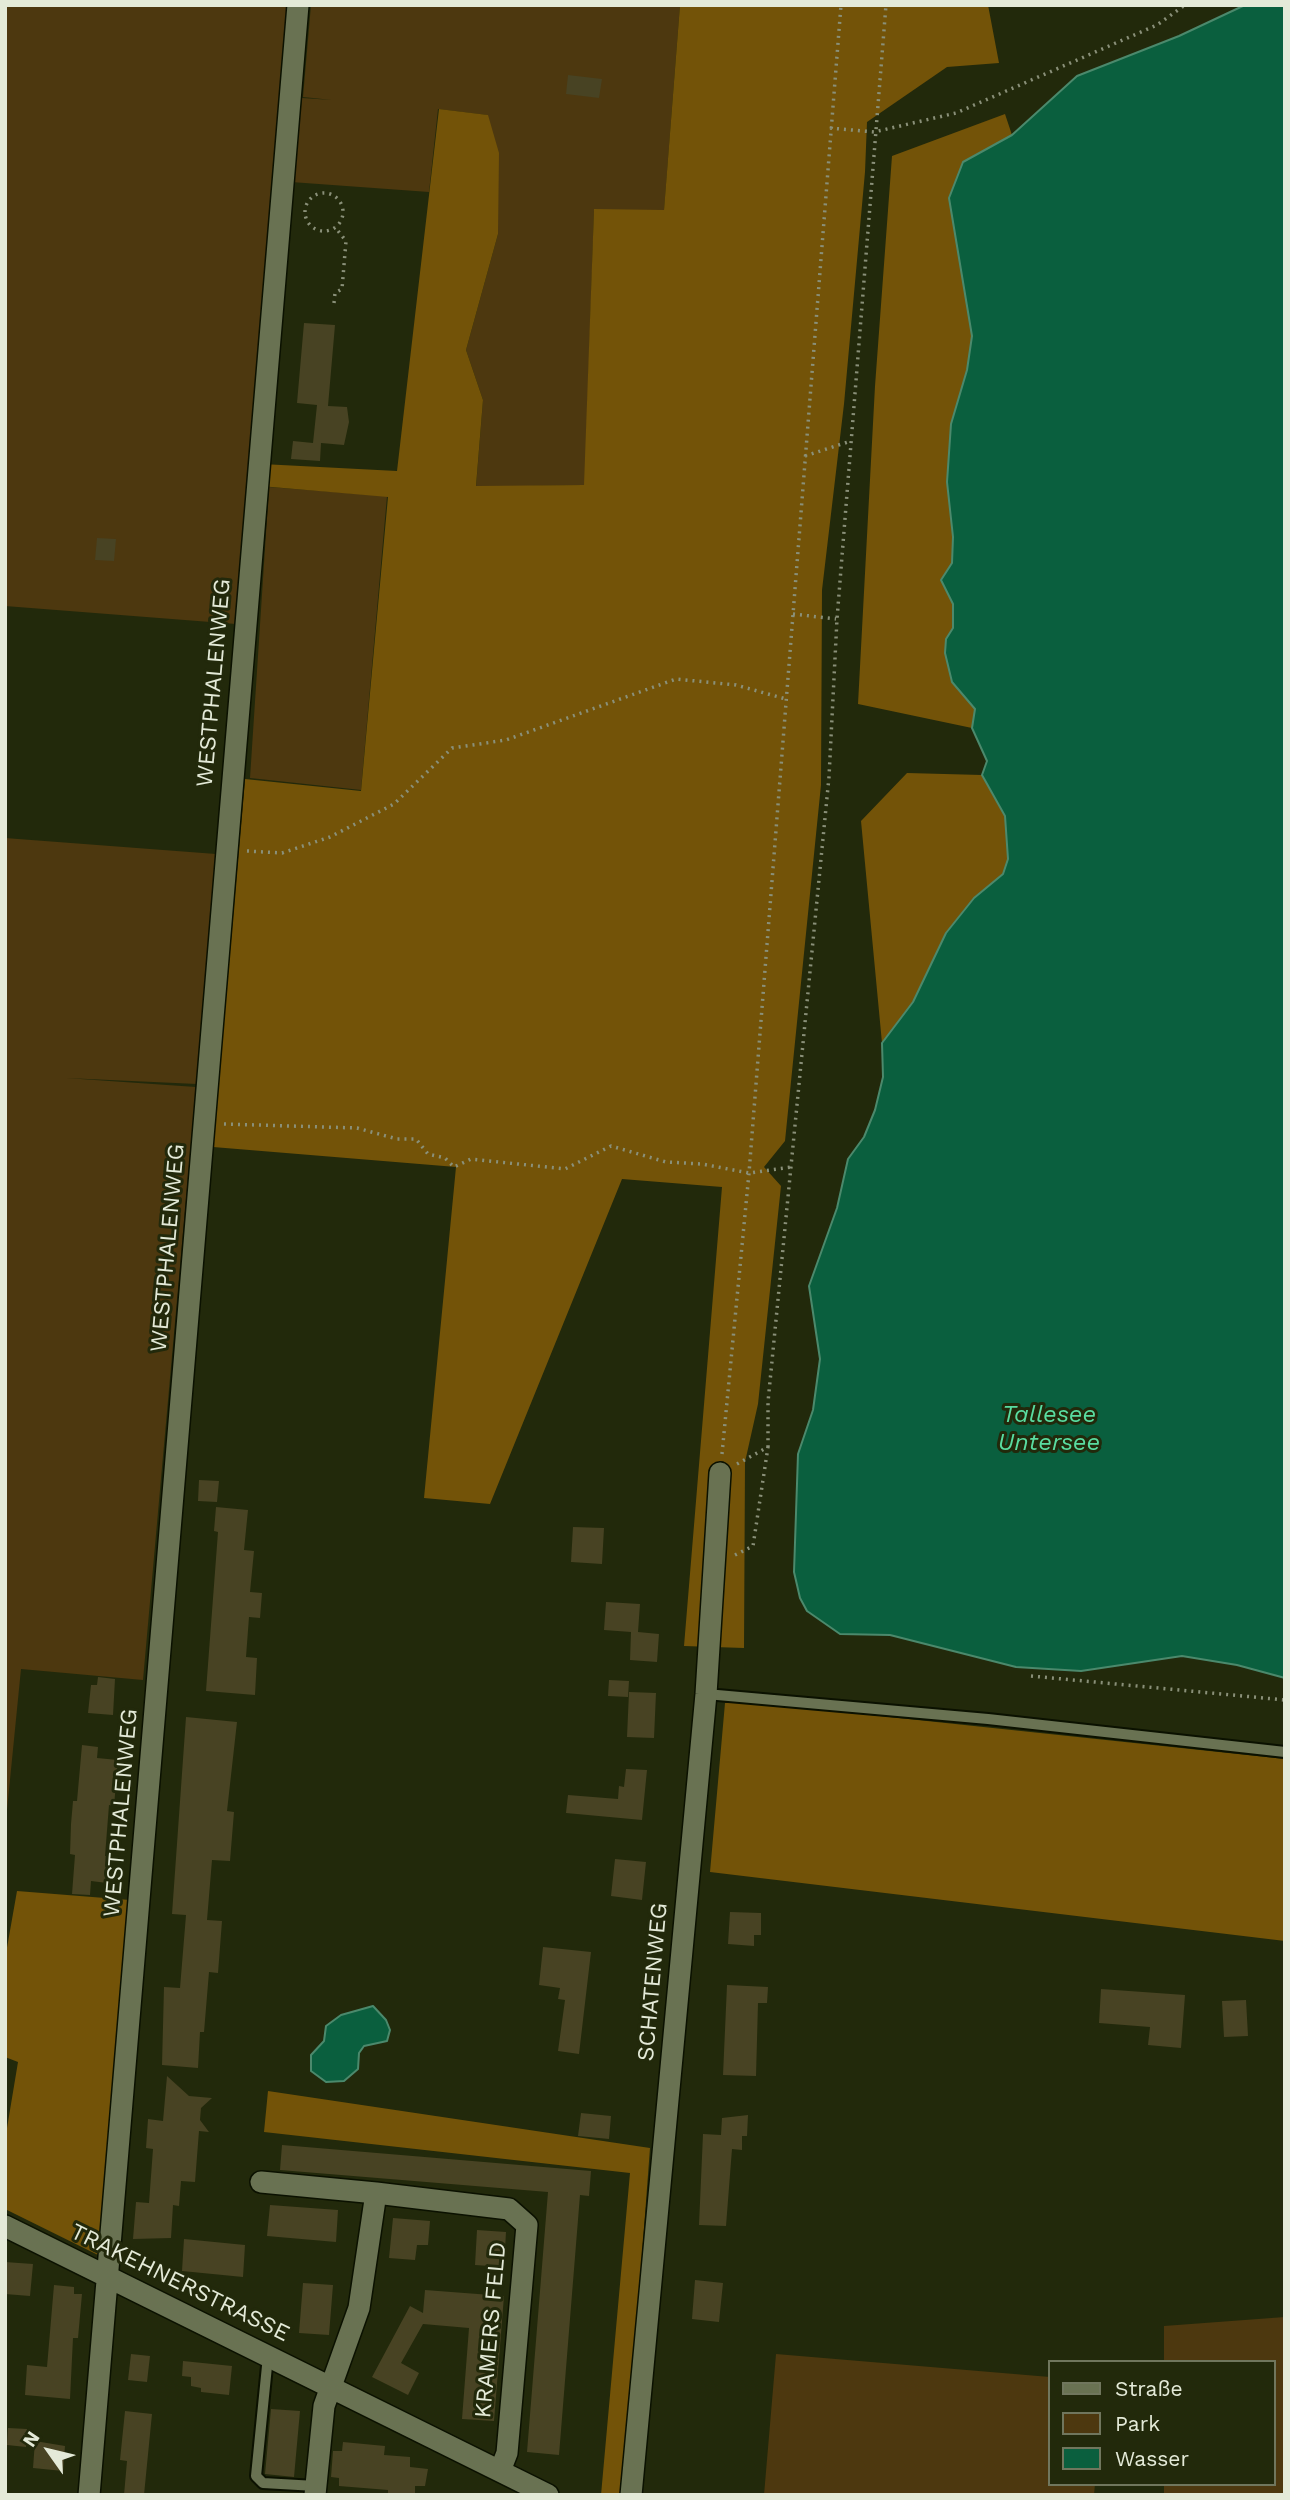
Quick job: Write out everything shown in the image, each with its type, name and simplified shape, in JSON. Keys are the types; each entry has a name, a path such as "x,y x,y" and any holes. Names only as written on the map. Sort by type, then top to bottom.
{"street":[{"name":"WESTPHALENWEG","path":"89,2495 298,5"},
{"name":"SCHATENWEG","path":"631,2495 706,1694 720,1473"},
{"name":"KRAMERS FELD","path":"261,2182 509,2209 527,2225 507,2454 500,2471"},
{"path":"315,2491 324,2406 359,2308 376,2193"},
{"name":"TRAKEHNERSTRASSE","path":"5,2226 548,2495"}],"lane":[{"path":"706,1694 975,1718 1285,1752"},
{"path":"268,2356 256,2476 263,2483 315,2491"}],"path":[{"path":"720,1473 749,1173 841,5"},
{"path":"753,1546 768,1447 768,1402 829,776 837,620 886,5"},
{"path":"830,128 874,132 956,113 1157,25 1185,5"},
{"path":"327,193 339,200 343,214 335,227 321,231 308,223 305,209 312,196 327,193"},
{"path":"334,303 335,293 342,289 346,241 335,227"},
{"path":"805,456 851,441"},
{"path":"793,614 837,620"},
{"path":"227,845 252,853 282,853 330,837 394,804 452,748 506,740 676,679 736,685 786,699"},
{"path":"205,1124 357,1128 397,1139 416,1139 428,1153 445,1158 454,1167 471,1159 565,1169 611,1146 666,1162 702,1164 749,1173 792,1167"},
{"path":"720,1473 768,1447"},
{"path":"1031,1676 1285,1700"}],"green space":[{"path":"5,5 288,5 236,624 5,606"},
{"path":"311,5 680,5 664,211 594,210 585,485 476,487 483,400 466,350 498,234 487,115 438,109 429,192 291,182 302,98 332,100 303,97"},
{"path":"269,487 387,496 361,790 250,778"},
{"path":"5,838 216,854 197,1084 66,1078 196,1087 143,1680 21,1669 5,1830"},
{"path":"1285,2317 1285,2495 1164,2495 1164,2486 1276,2486 1276,2360 1164,2360 1164,2326"},
{"path":"776,2354 1048,2377 1048,2486 1095,2486 1094,2495 764,2495"}],"shaded area":[{"path":"680,5 988,5 999,63 947,67 867,122 844,404 822,590 821,785 785,1141 764,1167 781,1186 758,1404 745,1462 744,1648 684,1646 722,1187 622,1179 490,1504 424,1498 456,1167 213,1147 245,779 361,791 388,497 260,486 262,464 397,471 439,109 488,115 499,153 498,234 466,350 483,400 476,486 584,485 594,209 664,210"},
{"path":"1005,114 1012,135 963,162 964,278 972,337 952,563 941,580 953,604 953,628 946,639 945,653 952,682 975,709 972,728 858,704 875,386 892,156"},
{"path":"907,773 982,775 1005,816 1008,859 1003,874 974,898 946,933 913,1002 882,1043 861,821"},
{"path":"748,1702 1285,1759 1285,1941 710,1872 725,1703"},
{"path":"17,1891 130,1900 98,2255 5,2209 5,2140 18,2062 5,2057 5,1959"},
{"path":"268,2091 650,2148 624,2495 601,2495 630,2173 264,2132"}],"water":[{"name":"Tallesee Untersee","path":"1245,5 1285,5 1285,1678 1237,1665 1182,1656 1081,1671 1016,1667 890,1635 840,1634 807,1611 800,1598 794,1572 798,1454 813,1410 820,1359 809,1286 837,1208 848,1159 864,1137 875,1110 883,1077 882,1043 913,1002 946,933 974,898 1003,874 1008,859 1005,816 982,775 987,761 972,728 975,709 952,682 945,653 946,639 953,628 953,604 941,580 952,563 953,537 947,482 951,424 967,370 972,336 949,198 963,162 1012,135 1077,76 1179,36"},
{"path":"373,2006 386,2020 390,2030 387,2041 364,2046 359,2053 358,2069 344,2081 326,2082 311,2071 311,2055 324,2041 326,2026 341,2015"}],"building":[{"path":"568,75 602,79 599,98 566,94"},
{"path":"304,323 335,325 328,406 347,407 349,422 344,445 321,443 320,461 291,459 293,441 313,443 317,405 297,403"},
{"path":"97,538 116,539 114,561 95,560"},
{"path":"199,1480 219,1481 217,1502 198,1501"},
{"path":"216,1507 248,1510 244,1550 254,1551 250,1592 262,1593 260,1618 249,1617 246,1657 257,1658 255,1695 206,1691 218,1532 214,1531"},
{"path":"573,1527 604,1528 602,1564 571,1562"},
{"path":"606,1602 640,1604 638,1632 659,1634 657,1662 630,1660 631,1632 604,1630"},
{"path":"98,1677 115,1679 113,1715 88,1713 91,1685 97,1685"},
{"path":"609,1680 629,1681 628,1697 608,1696"},
{"path":"629,1692 656,1693 654,1738 627,1737"},
{"path":"186,1717 237,1722 227,1811 234,1812 230,1861 212,1860 207,1920 222,1921 218,1973 209,1972 204,2032 200,2032 198,2068 162,2065 164,1987 180,1988 186,1915 172,1914"},
{"path":"82,1745 98,1747 97,1758 118,1760 114,1806 109,1805 105,1856 109,1856 107,1883 91,1881 90,1895 72,1894 75,1855 70,1854 71,1824 73,1801 77,1801"},
{"path":"626,1769 647,1770 642,1820 566,1813 568,1795 618,1799 619,1786 624,1787"},
{"path":"615,1859 646,1862 642,1900 611,1896"},
{"path":"730,1912 761,1913 761,1935 754,1935 754,1946 728,1944"},
{"path":"543,1947 591,1952 579,2054 558,2051 565,2000 558,1999 560,1988 539,1985"},
{"path":"727,1985 768,1987 767,2003 758,2003 756,2076 723,2075"},
{"path":"1101,1989 1185,1995 1181,2048 1148,2045 1150,2027 1099,2023"},
{"path":"1246,2000 1248,2036 1224,2037 1222,2001"},
{"path":"167,2076 189,2096 212,2098 201,2108 200,2120 209,2132 199,2131 195,2182 181,2181 179,2206 173,2205 171,2238 133,2239 136,2202 149,2203 153,2149 146,2148 148,2119 163,2121"},
{"path":"581,2113 611,2116 609,2139 578,2136"},
{"path":"748,2115 747,2136 742,2136 742,2150 732,2149 726,2226 699,2225 703,2134 721,2135 722,2118"},
{"path":"282,2145 591,2171 589,2196 580,2195 559,2455 527,2452 548,2192 280,2170"},
{"path":"270,2205 338,2210 336,2242 267,2236"},
{"path":"393,2218 430,2221 428,2245 417,2245 415,2260 389,2258"},
{"path":"477,2230 506,2232 504,2267 475,2265"},
{"path":"184,2239 245,2245 243,2277 182,2271"},
{"path":"5,2262 33,2264 30,2296 5,2294"},
{"path":"695,2280 723,2283 719,2322 692,2319"},
{"path":"303,2283 333,2285 329,2335 299,2333"},
{"path":"54,2285 74,2287 74,2294 82,2294 78,2338 73,2338 70,2399 25,2395 27,2365 47,2367"},
{"path":"425,2290 504,2296 494,2421 462,2419 469,2328 423,2324 401,2363 419,2373 408,2395 372,2377 410,2306 423,2313"},
{"path":"131,2354 150,2356 147,2382 128,2380"},
{"path":"183,2361 232,2366 229,2395 201,2392 201,2388 191,2386 191,2377 182,2376"},
{"path":"271,2409 300,2411 294,2477 265,2474"},
{"path":"125,2411 152,2414 144,2495 124,2495 127,2461 120,2460"},
{"path":"8,2428 27,2429 26,2447 7,2445"},
{"path":"35,2441 65,2446 63,2471 33,2468"},
{"path":"343,2442 385,2446 384,2455 410,2457 410,2467 428,2469 425,2486 415,2486 415,2493 388,2495 388,2490 339,2486 339,2478 331,2477 333,2451 342,2451"}]}
